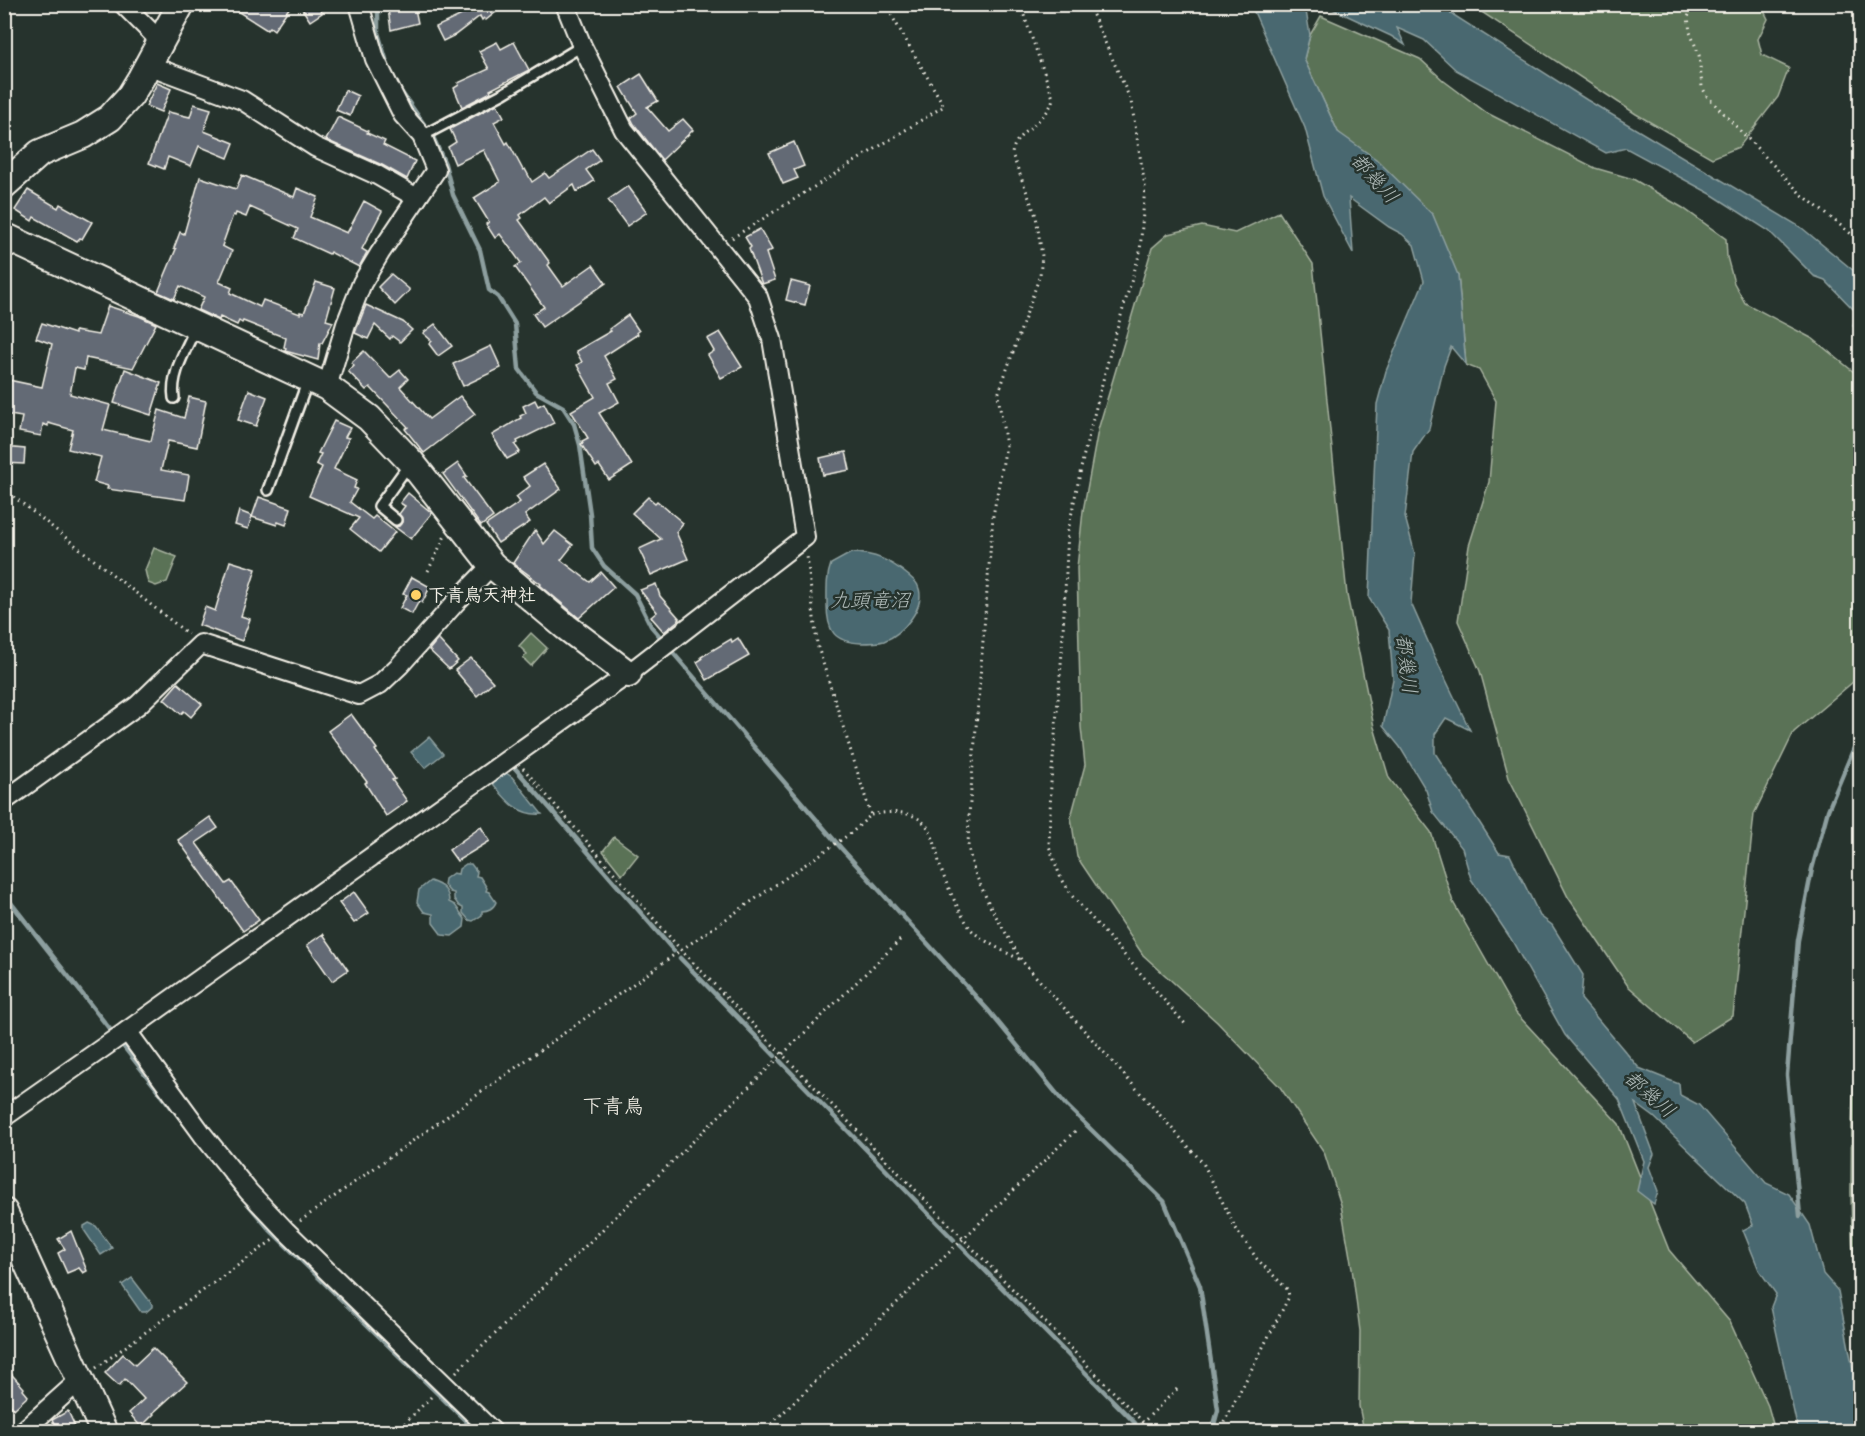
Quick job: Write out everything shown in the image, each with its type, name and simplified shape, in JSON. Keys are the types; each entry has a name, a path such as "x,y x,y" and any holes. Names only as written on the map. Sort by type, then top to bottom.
{"street":[{"path":"123,4 160,41"},
{"path":"4,185 40,153 83,135 110,118 130,96 181,4"},
{"path":"318,382 346,324 362,283 436,170 422,136 403,115 375,59 359,4"},
{"path":"4,1117 628,674 805,537 768,327 758,297 624,130 582,46 565,4"},
{"path":"148,65 242,100 315,147 377,175 417,198"},
{"path":"4,236 318,382 369,418 411,462 492,565 566,627 628,674"},
{"path":"4,801 138,705 201,644 359,695 380,684 492,565"},
{"path":"127,1031 203,1135 281,1235 439,1389 493,1431"},
{"path":"4,1212 104,1431"},
{"path":"22,1431 81,1379"}],"lane":[{"path":"422,136 504,93 582,46"},
{"path":"174,398 172,389 177,372 196,327"},
{"path":"268,490 318,382"},
{"path":"396,520 378,506 411,462"}],"path":[{"path":"717,247 944,106 885,4"},
{"path":"1020,4 1053,98 1047,114 1023,134 1015,144 1012,154 1036,216 1042,256 1040,274 998,395 1006,446 993,516 968,836 971,860 982,890 1022,961 1203,1163 1236,1227 1257,1259 1288,1290 1289,1297 1219,1431"},
{"path":"1088,4 1131,100 1145,186 1140,252 1084,454 1068,531 1049,846 1060,876 1073,897 1187,1026"},
{"path":"1694,4 1688,17 1690,32 1700,55 1702,87 1707,96 1800,194 1860,241"},
{"path":"4,489 201,644"},
{"path":"428,571 454,518"},
{"path":"805,537 818,644 871,815"},
{"path":"512,755 681,950 1143,1422"},
{"path":"81,1379 681,950 851,833 871,815 909,814 926,824 931,832 944,876 971,930 1022,961"},
{"path":"396,1431 902,938"},
{"path":"763,1431 1075,1131"},
{"path":"1133,1431 1177,1389"}],"green space":[{"path":"1471,5 1761,5 1768,19 1758,39 1762,55 1789,68 1778,97 1739,147 1712,158 1636,114"},
{"path":"1321,16 1420,59 1444,81 1487,113 1595,168 1633,179 1683,208 1726,239 1727,257 1734,283 1745,303 1813,339 1860,377 1860,676 1794,732 1754,814 1733,1016 1692,1042 1628,986 1568,897 1509,778 1480,671 1458,621 1469,546 1489,482 1496,401 1479,370 1466,365 1458,275 1338,132 1304,59 1310,35"},
{"path":"1279,212 1313,264 1347,595 1374,727 1389,778 1431,832 1453,902 1516,1013 1619,1124 1669,1250 1730,1322 1768,1406 1775,1431 1364,1431 1359,1406 1360,1331 1352,1268 1341,1205 1324,1152 1280,1087 1217,1022 1143,955 1077,857 1071,817 1085,765 1081,727 1077,568 1083,511 1098,430 1152,248 1168,234 1202,226 1235,233"},
{"path":"154,548 177,557 167,582 156,586 148,583 145,570"},
{"path":"531,633 547,648 531,666 523,658 527,654 519,646"},
{"path":"614,837 638,855 622,875 603,851"},
{"path":"1860,1010 1860,1312 1854,1267 1851,1192 1854,1083"}],"water":[{"path":"1251,5 1305,5 1310,35 1304,59 1338,132 1376,159 1433,215 1458,275 1466,365 1451,347 1444,366 1429,429 1413,452 1405,517 1415,554 1411,603 1470,730 1446,718 1435,734 1435,753 1499,853 1510,855 1540,916 1552,925 1583,975 1581,999 1639,1068 1679,1084 1680,1095 1699,1105 1766,1183 1789,1194 1810,1225 1823,1274 1838,1291 1853,1369 1860,1388 1860,1431 1798,1431 1771,1307 1776,1294 1759,1270 1743,1230 1753,1225 1745,1204 1654,1117 1635,1103 1654,1154 1649,1167 1658,1191 1654,1204 1637,1191 1644,1161 1619,1099 1565,1035 1511,939 1471,879 1462,848 1433,812 1426,790 1400,747 1383,726 1393,679 1389,630 1369,598 1377,404 1386,371 1424,281 1414,245 1402,234 1349,198 1353,253 1323,196 1305,128"},
{"path":"1324,5 1438,5 1587,100 1802,228 1860,276 1860,332 1853,326 1856,312 1825,280 1814,276 1769,231 1711,194 1626,148 1606,153 1456,70 1424,40 1397,28 1405,45 1391,36"},
{"name":"九頭竜沼","path":"851,553 868,554 889,562 909,576 918,586 920,594 916,611 905,626 884,641 852,642 838,637 831,628 827,614 829,569 831,564"},
{"path":"429,737 443,754 425,768 411,752"},
{"path":"506,773 512,777 542,814 533,814 518,809 490,780 499,774"},
{"path":"466,864 471,864 477,872 476,876 480,877 487,888 486,891 496,902 491,909 482,911 482,915 473,921 463,913 463,908 454,899 454,893 444,885 445,879 453,873 458,874 459,869"},
{"path":"430,881 444,888 449,902 455,905 465,919 464,927 452,936 442,935 433,923 433,914 424,912 417,902 419,890"},
{"path":"89,1223 96,1226 112,1248 101,1255 84,1230 84,1226"},
{"path":"132,1278 152,1304 146,1312 141,1312 122,1285"}],"building":[{"path":"226,4 292,4 274,30 270,27 267,30"},
{"path":"299,4 317,4 322,13 310,21"},
{"path":"414,4 418,23 391,30 388,9"},
{"path":"456,4 506,4 486,20 484,18 482,20 480,16 443,41 436,27 464,14"},
{"path":"497,42 501,49 514,42 529,70 462,107 454,88 459,85 458,83 489,69 479,51"},
{"path":"641,74 658,101 647,107 668,131 683,119 693,130 662,160 634,124 631,118 637,113 621,87"},
{"path":"157,83 171,89 161,112 146,106"},
{"path":"345,90 358,96 350,116 336,110"},
{"path":"194,104 211,109 204,131 234,143 228,158 199,146 191,166 168,157 164,169 149,163 168,112 190,117"},
{"path":"497,104 504,117 494,122 532,182 545,173 549,178 592,149 600,160 586,170 594,181 577,192 574,185 549,203 544,197 520,215 522,218 519,220 550,263 548,265 563,286 593,265 606,283 542,327 533,314 544,307 515,267 521,263 500,234 495,238 486,224 489,222 474,198 500,182 484,150 455,164 448,147 456,142 450,129"},
{"path":"338,117 368,131 367,133 385,141 383,145 415,161 407,179 326,140"},
{"path":"794,142 804,166 794,170 798,178 783,184 769,153"},
{"path":"242,175 294,197 297,188 318,197 310,217 347,233 364,201 382,211 362,249 367,252 359,267 330,252 329,254 294,238 298,229 250,207 246,217 236,213 235,216 233,215 222,246 232,251 219,282 232,288 230,293 260,307 263,300 300,314 300,312 304,313 316,282 335,288 326,320 333,322 320,343 318,360 285,351 286,338 243,321 242,323 239,321 237,325 220,317 219,320 198,310 204,297 180,286 174,299 158,292 176,249 174,248 180,232 184,234 200,177 236,189"},
{"path":"628,186 647,212 627,226 608,200"},
{"path":"28,190 58,208 60,204 92,222 82,239 77,241 34,217 32,221 15,210"},
{"path":"760,229 772,250 766,253 775,280 762,284 749,249 751,247 745,237"},
{"path":"391,274 409,289 395,305 378,287"},
{"path":"791,281 810,286 805,305 786,300"},
{"path":"366,305 403,322 412,330 400,342 392,336 390,339 375,325 368,339 355,333"},
{"path":"108,306 156,324 133,368 86,358 84,370 75,368 70,394 110,405 103,430 151,441 159,410 184,418 189,397 206,401 197,447 168,441 161,470 189,475 185,500 107,489 108,486 94,482 101,457 68,449 73,430 48,423 48,426 43,424 41,436 19,432 22,417 4,414 4,379 42,387 52,344 36,338 42,323 75,334 75,331 98,335"},
{"path":"628,315 639,331 638,334 604,356 617,379 609,383 619,402 599,413 632,465 609,480 599,465 596,467 581,444 588,438 571,411 595,397 577,365 582,362 576,351 611,331 609,329"},
{"path":"435,324 452,346 438,356 429,344 432,341 423,333"},
{"path":"720,332 742,367 721,378 708,355 714,351 707,339"},
{"path":"491,346 501,368 463,386 453,364"},
{"path":"364,351 390,378 400,370 408,379 400,387 429,419 460,396 475,414 424,453 405,429 408,427 370,387 366,390 348,371 354,365 351,363"},
{"path":"125,369 161,383 151,415 114,403"},
{"path":"249,390 267,397 256,426 238,420"},
{"path":"535,400 538,406 544,403 554,423 517,441 515,445 520,452 507,459 492,435 521,418 520,416 526,413 523,406"},
{"path":"334,421 350,428 345,437 349,438 334,469 357,480 354,488 357,489 350,502 372,519 375,516 395,532 379,552 350,529 359,518 309,496 322,467 316,464 321,454 318,453"},
{"path":"4,447 25,449 24,464 4,463"},
{"path":"846,452 850,470 823,475 820,458"},
{"path":"458,463 467,476 464,478 493,517 481,526 443,474"},
{"path":"543,464 561,489 525,515 530,522 498,543 486,525 520,502 516,497 530,486 523,477"},
{"path":"408,493 432,513 411,539 395,527 402,522 399,514 405,506 400,503"},
{"path":"259,497 291,508 286,525 278,522 277,525 252,517"},
{"path":"648,497 655,503 657,501 683,523 676,532 688,559 651,575 639,549 661,539 632,513"},
{"path":"239,511 252,516 248,529 235,525"},
{"path":"535,530 544,544 555,531 573,545 561,560 590,582 601,572 614,587 579,618 513,563"},
{"path":"230,561 256,569 241,616 250,619 242,641 199,625 205,607 215,611"},
{"name":"下青鳥天神社","path":"412,577 430,587 422,603 419,601 412,614 400,608 407,595 403,594"},
{"path":"656,584 660,596 680,619 664,632 651,617 657,612 640,590"},
{"path":"738,638 749,656 707,680 697,662 702,659 701,657 731,639 732,642"},
{"path":"438,639 458,661 449,669 429,650"},
{"path":"471,658 493,682 477,696 455,670"},
{"path":"178,683 202,704 191,717 184,711 181,714 164,699"},
{"path":"351,714 377,749 375,750 395,779 392,780 407,801 386,816 365,783 367,782 328,731"},
{"path":"210,817 218,828 196,843 226,884 231,881 259,920 243,931 178,840"},
{"path":"481,827 490,841 457,861 449,850"},
{"path":"354,892 369,913 354,923 339,903"},
{"path":"323,934 348,970 332,981 307,945"},
{"path":"71,1231 87,1271 83,1273 79,1268 67,1273 58,1253 65,1249 58,1239"},
{"path":"153,1348 187,1382 141,1427 129,1413 144,1399 125,1379 119,1386 105,1373 123,1354 135,1365"},
{"path":"4,1366 24,1388 28,1396 14,1409 4,1398"},
{"path":"68,1411 77,1431 57,1431 52,1420"}],"waterway":[{"path":"378,4 378,33 388,66"},
{"path":"400,90 433,137 445,164 453,195 480,250 489,290 498,297 515,324 519,369 536,392 563,407 574,424 580,445 590,514 592,548 604,566 635,594 651,626 663,640"},
{"path":"668,647 841,848 988,1010 1066,1105 1164,1201 1200,1286 1218,1410 1212,1432"},
{"name":"都幾川","path":"1800,1216 1787,1075 1798,940 1812,869 1828,810 1860,736"},
{"path":"514,767 674,951"},
{"path":"4,894 112,1032"},
{"path":"680,958 775,1056"},
{"path":"124,1047 186,1126"},
{"path":"780,1061 954,1240"},
{"path":"226,1178 270,1230 477,1432"},
{"path":"960,1245 1135,1423"}],"place":[{"name":"下青鳥天神社","path":"416,595"}],"district":[{"name":"下青鳥","path":"613,1106"}]}
